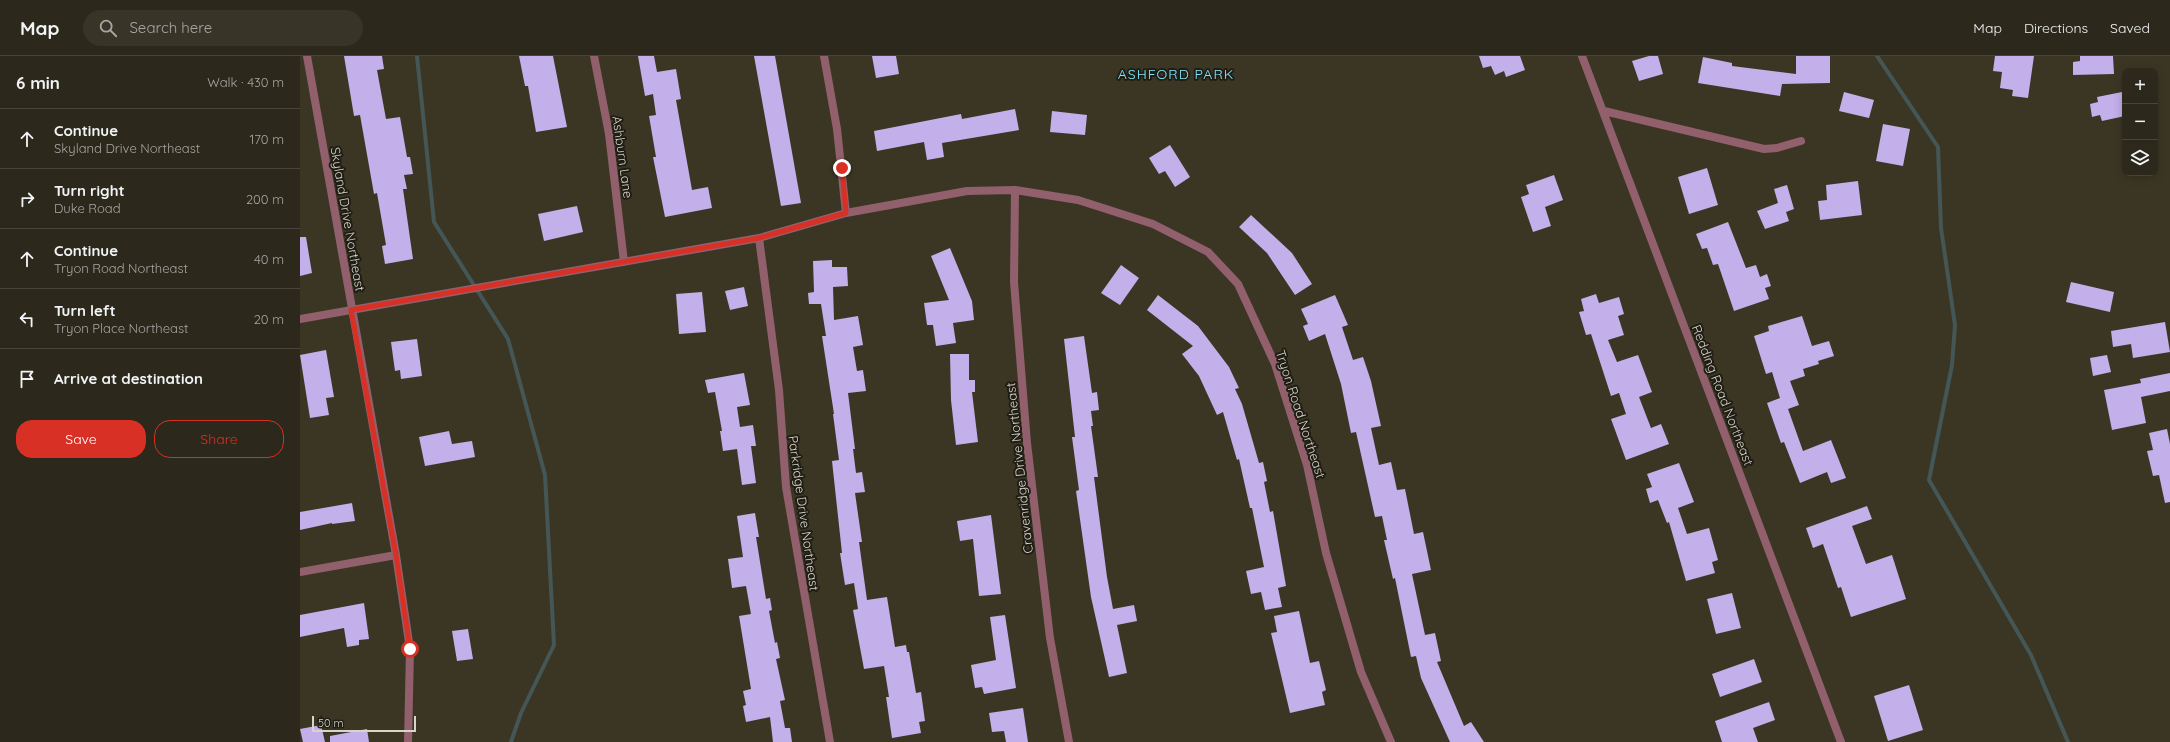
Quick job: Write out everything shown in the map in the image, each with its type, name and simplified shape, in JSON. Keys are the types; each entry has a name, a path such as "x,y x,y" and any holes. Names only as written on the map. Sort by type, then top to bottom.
{"street":[{"name":"Skyland Drive Northeast","path":"307,56 351,310 396,555 410,649 408,742"},
{"name":"Ashburn Lane","path":"594,56 609,134 624,262"},
{"path":"824,56 838,137 846,213"},
{"name":"Redding Road Northeast","path":"1582,56 1604,110 1841,742"},
{"path":"1604,110 1764,149 1777,148 1801,141"},
{"name":"Tryon Road Northeast","path":"300,319 759,238 846,213 967,191 1015,190 1078,200 1153,224 1208,252 1238,284 1275,364 1307,464 1326,553 1361,672 1391,742"},
{"name":"Cravenridge Drive Northeast","path":"1015,190 1014,282 1026,444 1050,638 1069,742"},
{"name":"Parkridge Drive Northeast","path":"759,238 779,390 786,487 830,742"},
{"path":"300,572 396,555"}],"building":[{"path":"344,56 382,56 384,69 377,70 386,119 400,117 407,157 410,157 413,174 404,175 407,189 403,189 413,259 385,264 382,246 386,245 377,193 374,194 360,115 354,116"},
{"path":"519,56 553,56 567,127 536,132 528,86 525,86"},
{"path":"638,56 654,56 657,72 676,69 681,99 676,100 692,190 708,187 712,208 665,217 653,157 656,157 649,116 656,115 653,94 645,96"},
{"path":"754,56 775,56 801,203 781,206"},
{"path":"872,56 896,56 899,74 876,78"},
{"path":"1479,56 1520,56 1525,70 1506,77 1504,71 1495,75 1491,66 1483,68"},
{"path":"1649,56 1658,56 1663,74 1639,81 1632,61"},
{"path":"1796,56 1830,56 1830,83 1782,84 1780,96 1698,83 1703,57 1732,63 1732,66 1796,74"},
{"path":"1995,56 2034,56 2028,98 2012,96 2013,90 2000,88 2002,72 1993,71"},
{"path":"2080,56 2113,56 2114,74 2073,75 2073,62 2080,61"},
{"path":"1844,92 1874,100 1869,118 1839,111"},
{"path":"2122,92 2122,117 2102,121 2100,115 2092,117 2090,104 2098,102 2097,97"},
{"path":"1015,109 1019,130 942,143 944,157 927,160 924,142 877,151 874,131 961,114 962,119"},
{"path":"1052,111 1087,115 1085,135 1050,132"},
{"path":"1883,124 1910,129 1903,166 1876,161"},
{"path":"1170,145 1190,177 1175,187 1165,171 1159,174 1149,158"},
{"path":"1707,168 1718,205 1689,214 1678,177"},
{"path":"1554,175 1563,200 1545,207 1551,226 1533,232 1521,197 1529,194 1526,185"},
{"path":"1858,181 1862,215 1820,220 1818,201 1827,200 1826,185"},
{"path":"1787,185 1794,209 1786,212 1789,221 1765,229 1757,211 1778,203 1774,189"},
{"path":"577,206 583,232 544,241 538,214"},
{"path":"1251,215 1292,253 1312,284 1295,295 1267,253 1239,227"},
{"path":"1728,222 1746,268 1756,265 1760,277 1767,274 1771,286 1765,288 1769,299 1734,311 1718,264 1713,265 1707,248 1702,249 1696,234"},
{"path":"300,237 306,237 312,273 300,276"},
{"path":"950,248 972,301 974,320 953,323 956,343 936,346 933,325 927,325 924,303 949,300 931,256"},
{"path":"832,260 832,267 847,267 848,286 833,287 834,320 858,316 863,345 853,347 857,371 863,370 866,391 848,393 855,449 853,449 856,473 862,472 865,492 855,493 862,542 859,542 867,600 887,597 895,647 906,645 907,652 909,652 916,693 921,692 925,721 919,722 921,733 892,738 886,697 889,697 884,666 864,669 853,610 858,609 854,583 845,585 840,553 842,553 832,461 839,460 834,414 822,336 826,336 821,304 809,304 808,293 814,292 813,261"},
{"path":"1121,265 1139,278 1120,305 1101,293"},
{"path":"2071,282 2114,292 2110,312 2066,302"},
{"path":"744,287 748,306 730,310 725,291"},
{"path":"702,292 706,332 679,334 676,294"},
{"path":"1596,294 1599,303 1619,297 1624,314 1618,316 1624,335 1608,340 1617,362 1638,355 1652,392 1639,397 1651,428 1661,424 1669,444 1626,460 1611,419 1626,414 1619,393 1611,396 1591,334 1586,335 1579,312 1584,311 1581,299"},
{"path":"1158,295 1198,326 1229,367 1239,388 1235,389 1242,404 1259,463 1263,462 1267,481 1264,482 1270,512 1273,511 1286,586 1278,588 1282,607 1265,610 1261,592 1251,594 1246,571 1264,567 1252,508 1250,508 1239,459 1237,460 1223,412 1217,415 1199,376 1182,354 1193,346 1147,310"},
{"path":"1335,295 1348,325 1342,327 1353,360 1363,357 1371,381 1381,426 1371,428 1379,465 1391,462 1397,490 1405,489 1414,534 1423,532 1431,570 1412,574 1425,635 1435,633 1441,661 1437,662 1464,726 1471,722 1484,742 1450,742 1421,678 1416,656 1411,657 1395,578 1393,579 1384,540 1387,540 1382,516 1375,517 1356,432 1351,433 1341,384 1325,334 1309,341 1303,326 1308,324 1301,309"},
{"path":"1802,316 1812,346 1829,341 1834,356 1818,361 1819,364 1803,369 1805,376 1790,381 1799,405 1788,409 1803,451 1831,440 1846,478 1831,483 1827,472 1800,483 1784,442 1781,443 1767,403 1780,398 1772,372 1766,374 1754,336 1769,331 1768,326"},
{"path":"2165,322 2170,352 2133,358 2131,344 2113,347 2111,331"},
{"path":"1084,336 1092,393 1097,392 1099,410 1091,411 1093,426 1091,426 1098,477 1094,477 1107,577 1113,609 1134,605 1137,621 1117,625 1127,673 1109,677 1091,597 1076,491 1079,490 1072,437 1075,437 1064,339"},
{"path":"417,339 422,376 401,379 400,370 395,371 391,342"},
{"path":"326,350 334,397 326,398 329,415 310,418 300,355"},
{"path":"950,354 969,354 969,380 975,380 975,392 972,392 978,442 956,445 951,400"},
{"path":"2107,355 2111,372 2093,376 2090,358"},
{"path":"744,373 750,405 737,407 740,427 753,425 756,446 751,446 756,483 742,485 737,449 723,451 720,431 722,431 715,392 708,393 705,380"},
{"path":"2170,373 2170,391 2141,397 2146,423 2112,430 2104,390 2141,383 2140,379"},
{"path":"2167,429 2170,444 2170,502 2165,503 2159,475 2153,476 2147,451 2153,450 2149,433"},
{"path":"449,431 452,444 472,441 475,457 425,466 419,437"},
{"path":"1679,463 1694,502 1678,508 1687,534 1709,528 1718,560 1712,562 1715,573 1686,581 1669,522 1667,523 1658,500 1650,503 1646,489 1652,487 1647,474"},
{"path":"352,503 355,521 332,523 300,530 300,512"},
{"path":"1867,506 1872,519 1852,526 1866,564 1892,555 1906,599 1851,617 1841,587 1838,588 1823,544 1813,548 1806,528"},
{"path":"755,513 759,537 756,537 766,599 770,598 772,610 769,611 775,643 777,642 780,658 776,659 785,700 780,701 785,728 790,728 792,742 773,742 770,717 746,722 743,706 746,705 743,691 751,689 739,616 751,614 746,586 732,588 728,559 743,557 737,516"},
{"path":"991,515 1001,594 979,596 973,539 960,541 957,521"},
{"path":"1732,593 1741,628 1716,634 1707,599"},
{"path":"364,603 369,639 359,640 359,645 347,647 344,628 300,637 300,615"},
{"path":"1299,611 1310,663 1319,661 1326,690 1322,692 1325,705 1290,713 1271,633 1277,632 1274,616"},
{"path":"1005,615 1016,688 984,694 982,687 975,688 971,665 996,660 990,617"},
{"path":"468,629 473,659 457,661 452,631"},
{"path":"1754,659 1762,682 1720,697 1712,674"},
{"path":"1909,685 1923,730 1888,741 1874,696"},
{"path":"1769,702 1775,720 1753,728 1758,742 1722,742 1715,721"},
{"path":"1023,708 1028,742 1006,742 1004,731 992,732 989,713"},
{"path":"321,725 325,742 303,742 300,729"},
{"path":"367,729 369,742 330,742 330,736"}],"waterway":[{"path":"417,56 434,222 508,339 545,475 554,645 521,713 511,742"},
{"path":"1877,56 1938,147 1941,228 1955,325 1952,365 1929,480 2031,655 2068,742"}],"district":[{"name":"ASHFORD PARK","path":"1176,74"}],"route":[{"path":"410,649 396,555 351,310 759,238 846,213 842,168"}]}
